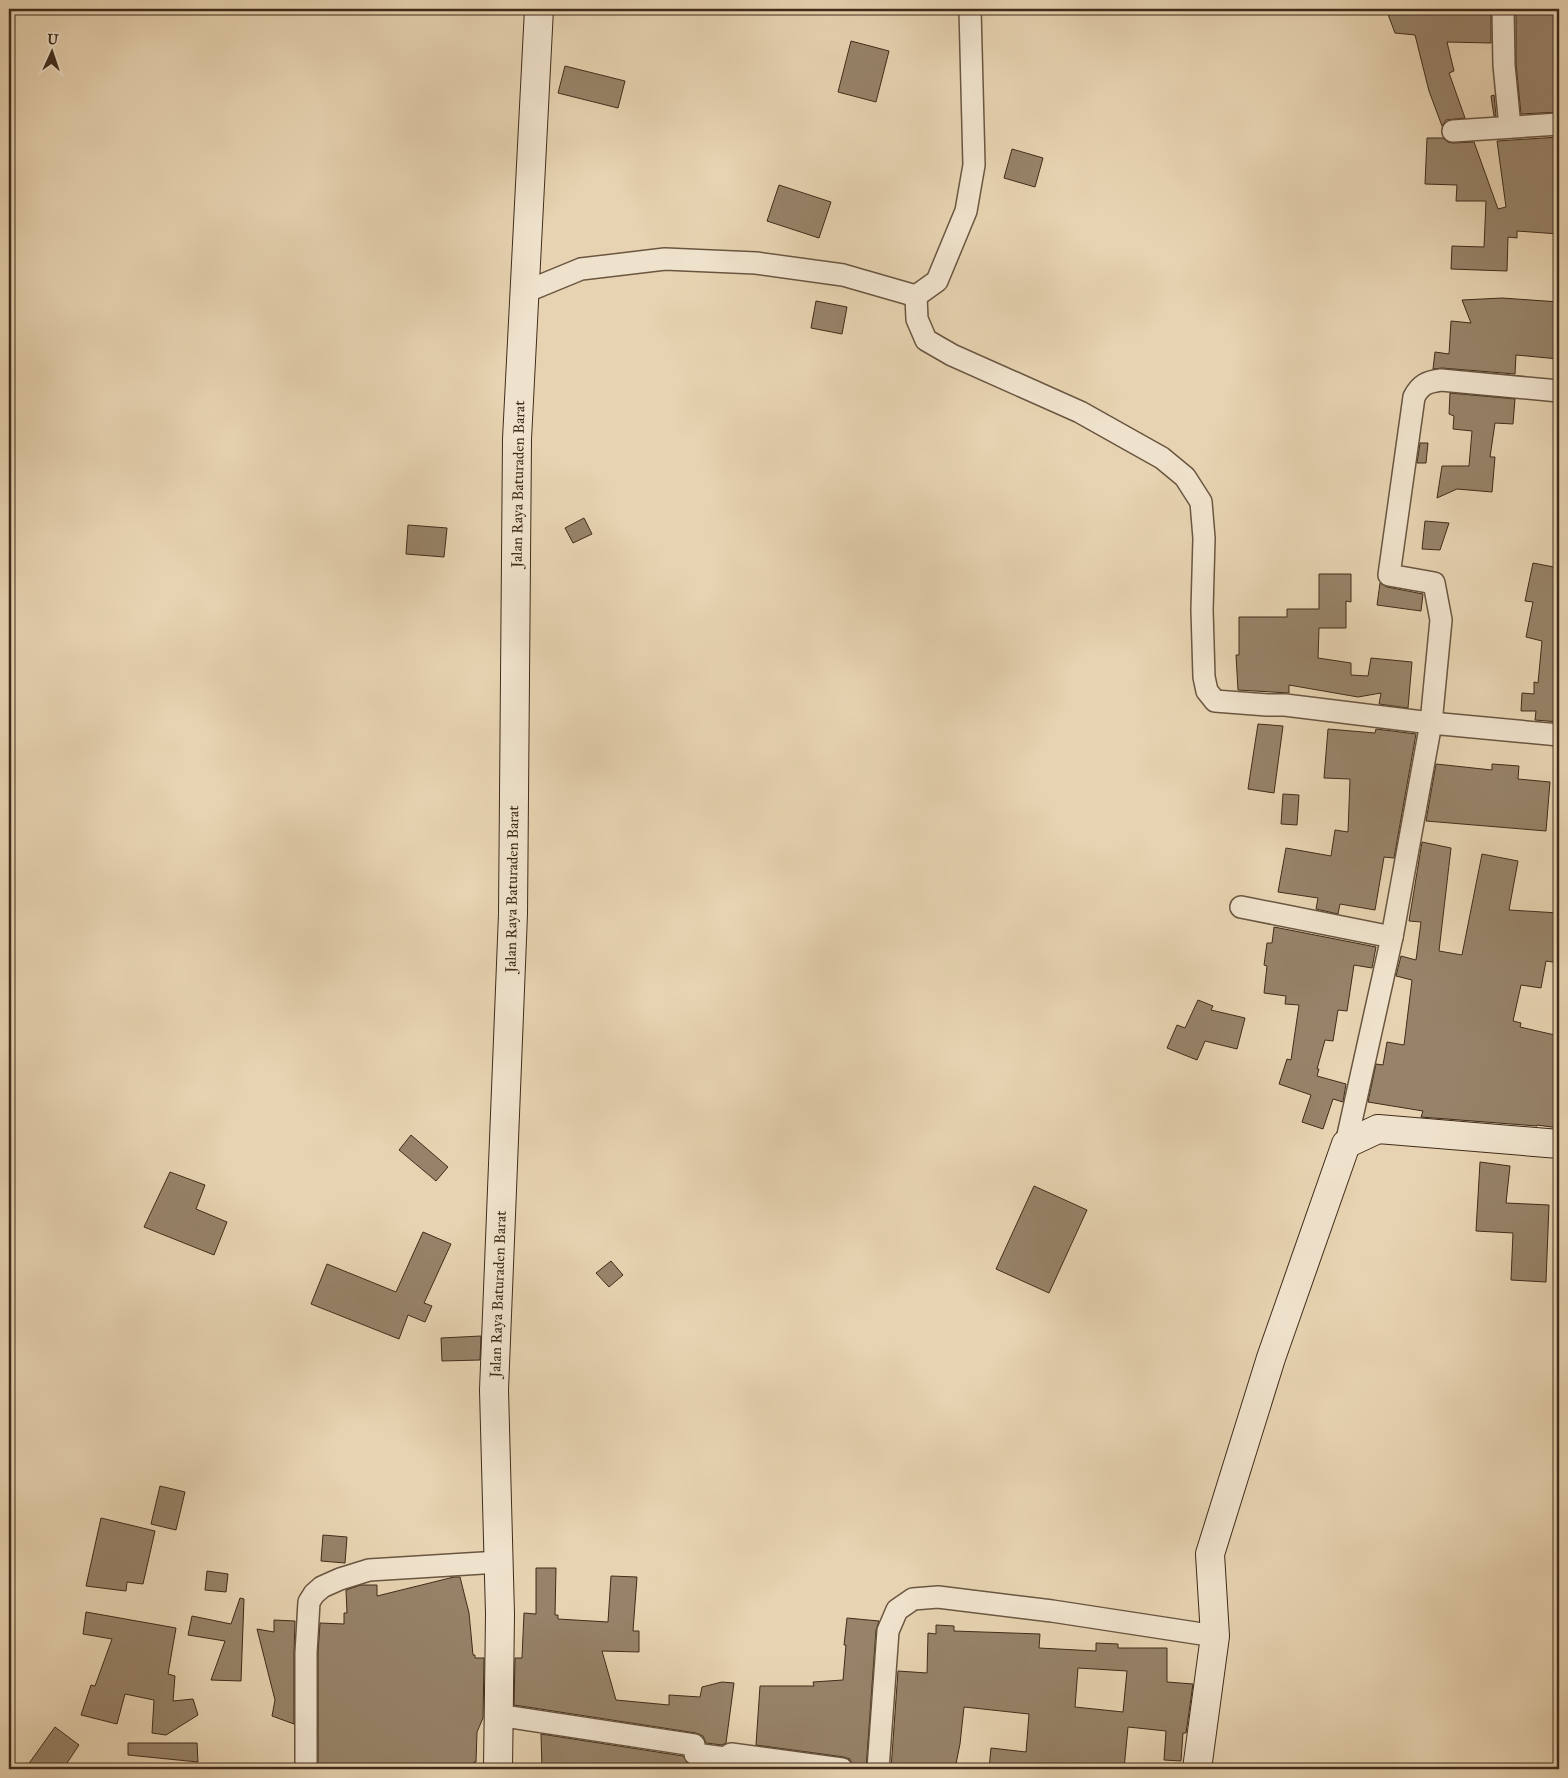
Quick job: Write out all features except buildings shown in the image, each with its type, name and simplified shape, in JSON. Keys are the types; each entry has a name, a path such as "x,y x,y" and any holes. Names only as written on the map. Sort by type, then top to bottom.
{"street":[{"name":"Jalan Raya Baturaden Barat","path":"498,1769 500,1614 494,1390 513,914 517,439 539,9"},
{"path":"916,296 937,281 966,211 974,165 970,9"},
{"path":"1503,9 1504,65 1510,126"},
{"path":"1453,131 1559,124"},
{"path":"525,292 581,269 665,259 756,263 843,275 916,296"},
{"path":"916,296 917,319 926,340 952,355 1080,412 1162,458 1185,477 1201,502 1204,538 1202,610 1204,677 1207,691 1215,701 1285,705 1431,723 1559,735"},
{"path":"1197,1769 1216,1636 1210,1554 1271,1358 1346,1144 1392,937 1431,723 1441,620 1434,583 1389,575 1414,397 1420,387 1428,382 1441,380 1559,391"},
{"path":"1242,907 1392,937"},
{"path":"1346,1144 1378,1129 1559,1144"},
{"path":"306,1769 306,1653 309,1602 314,1594 322,1587 340,1579 369,1570 499,1562"},
{"path":"878,1769 888,1631 897,1610 913,1598 938,1597 1052,1611 1216,1636"},
{"path":"498,1715 694,1745 694,1754 724,1758 731,1754 842,1769"}]}
